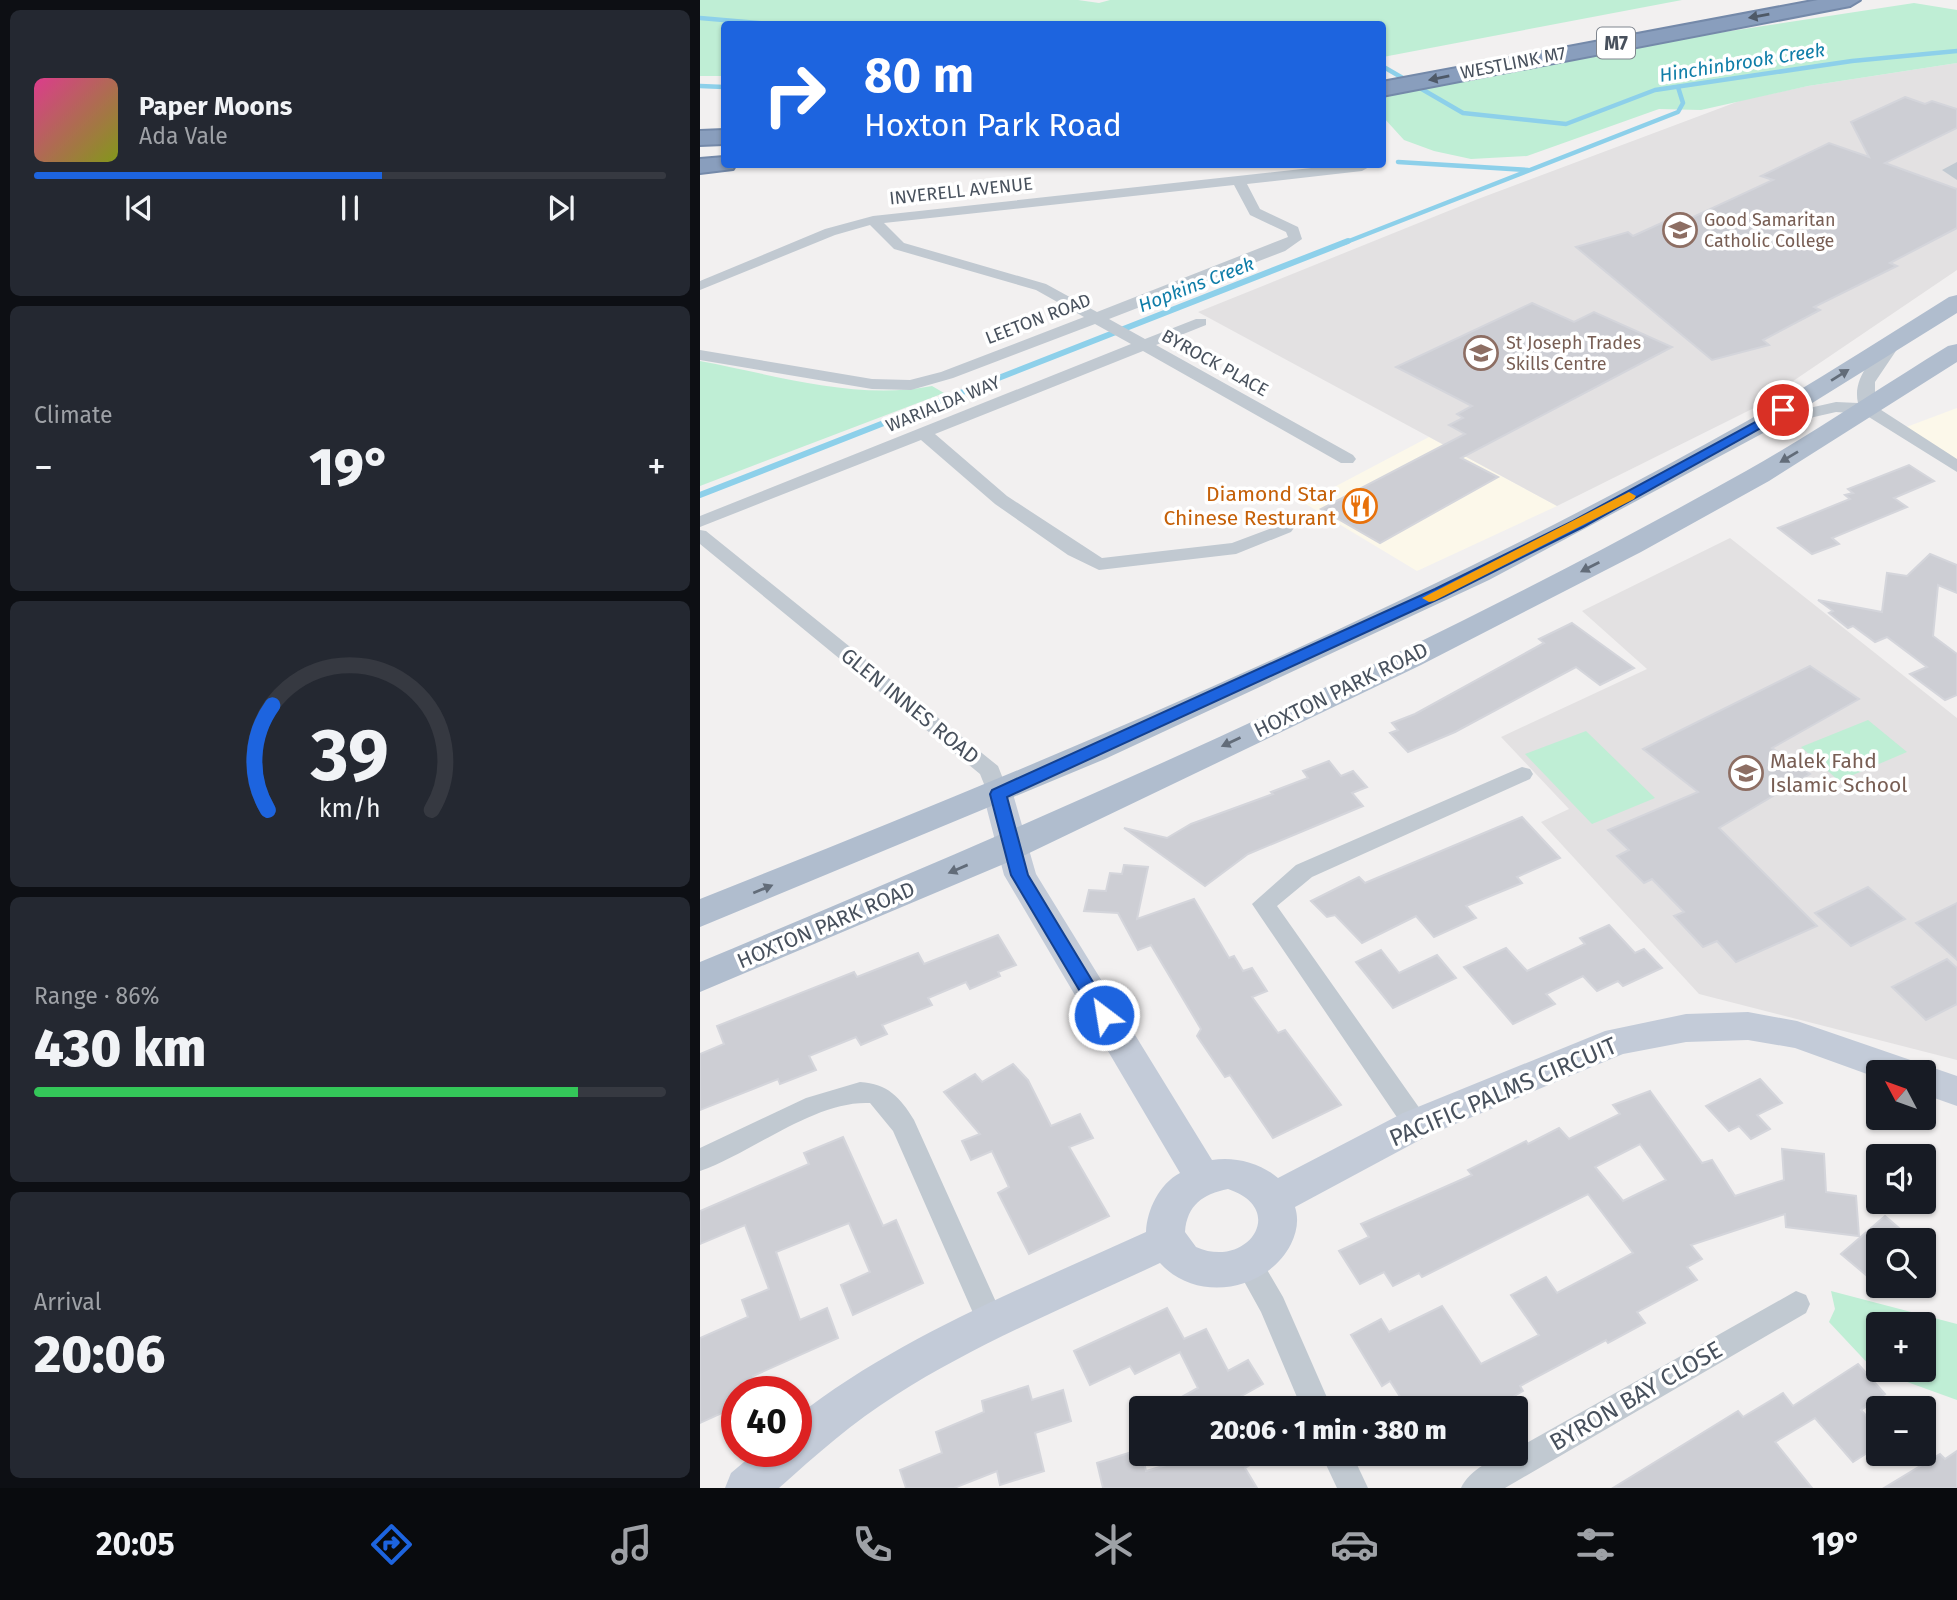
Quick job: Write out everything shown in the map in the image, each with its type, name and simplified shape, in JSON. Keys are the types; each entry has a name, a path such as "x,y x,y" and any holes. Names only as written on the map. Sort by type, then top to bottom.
{"highway":[{"name":"WESTLINK M7","path":"1386,88 1850,0"},
{"name":"WESTLINK M7","path":"1432,58 1496,46"},
{"path":"700,136 721,135"},
{"path":"700,160 721,158"},
{"path":"700,166 721,164"}],"main road":[{"path":"700,914 998,794 1440,593 1578,524 1761,424 1957,302"},
{"name":"HOXTON PARK ROAD","path":"700,978 1010,847 1410,658 1631,546 1868,409 1957,351"}],"street":[{"path":"1957,166 1949,170 1957,176"},
{"name":"INVERELL AVENUE","path":"700,286 830,232 873,220 1352,168"},
{"name":"LEETON ROAD","path":"700,355 872,384 911,385 947,375 1280,248 1295,239 1293,230 1255,212 1238,180"},
{"name":"BYROCK PLACE","path":"873,220 899,246 1041,287 1348,459"},
{"name":"WARIALDA WAY","path":"700,522 1201,322"},
{"path":"1894,342 1863,390 1863,400 1868,409 1957,467"},
{"path":"1761,424 1836,407 1868,409"},
{"path":"923,433 1001,500 1075,551 1099,564 1236,548 1285,528"},
{"name":"GLEN INNES ROAD","path":"700,535 990,771 1020,875 1202,1177"},
{"path":"1416,1124 1264,904 1304,871 1522,774"},
{"name":"PACIFIC PALMS CIRCUIT","path":"1274,1199 1416,1124 1618,1041 1686,1028 1748,1026 1797,1035 1869,1060"},
{"path":"1936,1084 1957,1091"},
{"path":"700,1160 839,1095 864,1091 874,1093 885,1100 905,1128 991,1322"},
{"path":"1228,1173 1244,1176 1266,1189 1274,1199 1280,1219 1278,1232 1271,1246 1249,1265 1214,1271 1199,1268 1187,1262 1169,1240 1166,1219 1170,1205 1178,1193 1202,1177 1228,1173"},
{"path":"812,1432 873,1387 991,1322 1169,1240"},
{"path":"1249,1265 1273,1306 1311,1396"},
{"name":"BYRON BAY CLOSE","path":"1476,1488 1796,1304"},
{"path":"1342,1466 1353,1488"},
{"path":"747,1488 771,1467"}],"shaded area":[{"name":"Good Samaritan Catholic College","path":"1957,63 1957,270 1752,409 1557,506 1198,312 1478,199 1742,100 1808,86"},
{"path":"1957,408 1957,467 1901,429"},
{"path":"1429,437 1557,506 1417,571 1304,503"},
{"name":"Malek Fahd Islamic School","path":"1730,538 1957,718 1957,1060 1699,994 1541,822 1569,809 1501,737 1647,669 1582,611"}],"green space":[{"path":"700,0 1078,0 1099,3 1110,0 1682,0 1386,56 1386,21 721,21 721,76 700,76"},
{"path":"1914,3 1957,10 1957,63 1808,86 1701,110 1659,109 1527,156 1471,159 1434,151 1404,140 1386,120 1386,96 1704,35"},
{"path":"700,361 845,388 904,390 932,386 944,393 700,486"},
{"path":"1868,720 1907,752 1839,781 1801,747"},
{"path":"1586,731 1655,798 1592,824 1525,754"},
{"path":"1831,1291 1911,1312 1866,1312 1866,1361 1829,1322 1835,1309"},
{"path":"1936,1318 1957,1324 1957,1400 1907,1382 1936,1382"}],"building":[{"path":"1905,97 1925,104 1932,101 1957,109 1957,128 1885,163 1957,189 1957,228 1890,263 1897,266 1814,307 1820,310 1763,340 1769,345 1712,360 1576,247 1628,232 1633,236 1679,215 1689,219 1773,180 1761,176 1829,143 1869,157 1851,122"},
{"path":"1532,303 1574,322 1594,312 1672,347 1461,458 1498,477 1380,543 1321,509 1465,434 1449,425 1463,418 1457,414 1472,406 1396,367"},
{"path":"1909,465 1934,481 1894,498 1907,507 1832,538 1839,544 1812,554 1778,528 1850,499 1845,495 1853,493 1848,489"},
{"path":"1930,554 1957,565 1957,593 1938,585 1933,636 1957,654 1957,695 1945,700 1910,674 1927,667 1887,637 1875,642 1853,626 1848,628 1829,613 1833,611 1818,600 1882,612 1887,573 1907,576"},
{"path":"1572,623 1634,668 1600,685 1576,667 1455,732 1408,752 1390,733 1398,730 1392,723 1415,714 1544,643 1539,639"},
{"path":"1810,666 1859,699 1772,748 1810,774 1719,828 1817,926 1736,962 1717,941 1703,947 1674,916 1684,912 1652,879 1644,883 1617,856 1629,850 1608,830 1698,792 1643,749"},
{"path":"1329,761 1341,776 1353,771 1367,787 1352,793 1363,806 1248,854 1205,886 1124,828 1167,838 1191,824 1308,778 1303,771"},
{"path":"1522,817 1560,858 1517,877 1522,883 1466,906 1476,918 1434,937 1416,916 1362,943 1335,915 1327,917 1311,901 1359,877 1365,883"},
{"path":"1124,865 1148,867 1137,919 1194,899 1229,958 1234,956 1243,971 1252,968 1267,991 1252,997 1278,1033 1285,1030 1341,1105 1273,1138 1230,1075 1225,1077 1197,1036 1201,1029 1151,945 1138,950 1118,913 1084,911 1089,890 1106,891 1110,873 1122,874"},
{"path":"1868,887 1905,919 1851,946 1815,913"},
{"path":"1957,903 1957,960 1916,923"},
{"path":"1609,925 1635,953 1644,949 1662,968 1623,986 1618,981 1597,991 1583,976 1546,994 1555,1004 1513,1024 1464,967 1506,948 1527,971 1585,944 1580,938"},
{"path":"998,935 1016,965 998,972 1000,976 970,989 966,982 928,998 932,1005 882,1025 887,1034 861,1045 856,1037 809,1056 816,1070 780,1084 778,1079 700,1110 700,1054 724,1044 717,1026 854,972 857,977 918,953 924,964"},
{"path":"1381,950 1399,973 1437,955 1456,978 1393,1008 1356,962"},
{"path":"1947,959 1957,968 1957,1004 1926,1020 1892,987"},
{"path":"1013,1064 1028,1080 1051,1126 1080,1114 1093,1138 1069,1147 1109,1216 1029,1254 998,1193 1009,1187 992,1151 971,1160 962,1141 980,1134 944,1092 975,1074 982,1082"},
{"path":"1760,1079 1782,1103 1757,1115 1770,1129 1751,1139 1739,1126 1729,1131 1706,1106"},
{"path":"1650,1091 1702,1163 1712,1160 1735,1196 1784,1180 1782,1149 1824,1154 1826,1192 1856,1196 1859,1236 1786,1227 1785,1214 1691,1245 1702,1259 1687,1267 1697,1280 1637,1312 1645,1323 1608,1343 1606,1340 1520,1386 1523,1391 1514,1396 1400,1396 1390,1381 1382,1386 1351,1335 1381,1319 1389,1332 1442,1306 1481,1364 1539,1335 1511,1295 1546,1277 1557,1293 1633,1253 1588,1194 1422,1277 1419,1273 1393,1286 1384,1272 1360,1284 1339,1251 1369,1237 1361,1224 1472,1175 1468,1170 1526,1141 1528,1144 1559,1128 1569,1139 1620,1114 1613,1105","holes":["1640,1144 1666,1180 1623,1201 1595,1167"]},
{"path":"843,1137 883,1226 896,1220 923,1283 853,1315 841,1285 870,1272 849,1223 776,1252 800,1320 827,1308 838,1338 753,1376 721,1376 721,1413 700,1423 700,1338 748,1317 742,1300 769,1289 745,1225 700,1244 700,1211 809,1164 804,1153"},
{"path":"1885,1216 1899,1228 1871,1228"},
{"path":"1866,1232 1866,1275 1841,1254"},
{"path":"1167,1308 1184,1339 1206,1329 1228,1371 1248,1360 1263,1384 1241,1396 1184,1396 1198,1388 1180,1352 1135,1374 1130,1366 1090,1385 1074,1351"},
{"path":"1858,1364 1866,1373 1866,1382 1874,1382 1885,1394 1866,1396 1866,1407 1861,1410 1866,1416 1866,1454 1853,1462 1815,1418 1775,1442 1812,1488 1613,1488 1738,1411 1743,1417 1783,1393 1793,1406"},
{"path":"1028,1386 1032,1400 1063,1390 1071,1421 1035,1433 1044,1471 1000,1485 997,1471 954,1488 906,1488 900,1470 942,1453 936,1432 984,1412 982,1401"},
{"path":"1957,1451 1957,1488 1884,1488 1920,1466 1936,1466 1936,1456 1940,1454 1945,1459"},
{"path":"1129,1453 1129,1466 1145,1466 1146,1471 1163,1466 1248,1466 1245,1468 1257,1488 1103,1488 1097,1463"}],"waterway":[{"name":"Hinchinbrook Creek","path":"700,18 736,21"},
{"name":"Hinchinbrook Creek","path":"1386,68 1463,113 1566,124 1655,90 1852,61 1957,51"},
{"path":"700,86 721,87"},
{"name":"Hopkins Creek","path":"1344,243 1678,112 1683,103 1678,87"},
{"path":"1398,162 1528,170"},
{"name":"Hopkins Creek","path":"700,495 1348,241"}],"slow traffic":[{"path":"1429,598 1629,496"}],"place":[{"name":"Good Samaritan Catholic College","path":"1680,230"},
{"name":"St Joseph Trades Skills Centre","path":"1481,353"},
{"name":"Diamond Star Chinese Resturant","path":"1360,506"},
{"name":"Malek Fahd Islamic School","path":"1746,773"}],"route":[{"path":"1104,1015 1016,868 998,794 1440,593 1578,524 1730,442 1783,410"}]}
